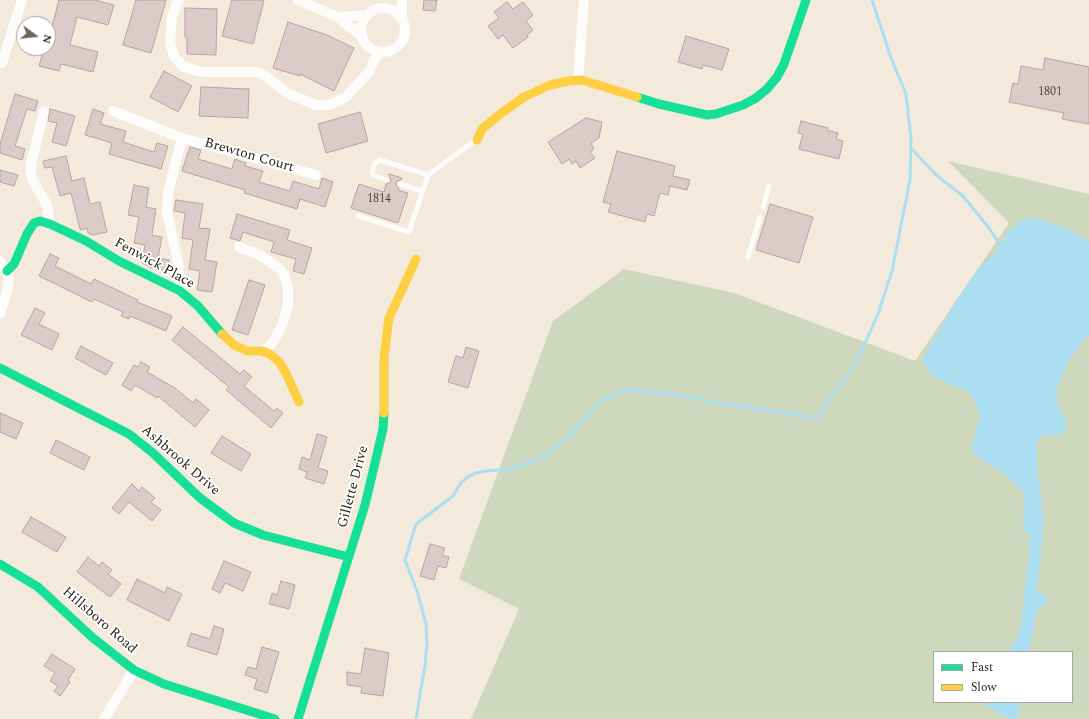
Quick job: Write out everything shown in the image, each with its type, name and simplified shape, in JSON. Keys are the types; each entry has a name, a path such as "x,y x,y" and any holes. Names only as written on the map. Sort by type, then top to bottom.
{"street":[{"path":"1,65 22,0"},
{"path":"179,0 172,17 170,44 175,58 184,67 203,72 257,72 268,77 289,94 316,105 329,105 346,97 368,73 379,52"},
{"path":"298,0 338,17 362,37 369,47 379,52 390,51 399,44 404,34 402,0"},
{"path":"362,37 361,26 367,15 370,12 380,8 390,0"},
{"path":"578,80 584,0"},
{"path":"477,140 482,129 524,97 536,90 568,81 588,81 659,104 708,115 725,112 743,106 768,89 777,76 784,64 806,0"},
{"path":"380,8 392,10 397,13 402,20"},
{"path":"338,17 367,15"},
{"name":"Brewton Court","path":"113,110 182,138 316,175"},
{"path":"44,111 31,164 31,174 33,181 47,205 50,224"},
{"path":"180,291 179,267 167,212 168,192 182,138"},
{"name":"Fenwick Place","path":"7,271 14,264 34,222 40,221 50,224 86,241 119,261 180,291 198,306 215,327 234,345 253,352 262,351 270,354 279,362 286,373 299,402"},
{"path":"239,247 258,254 280,269 284,274 288,287 288,305 283,323 270,346 262,351"},
{"name":"Gillette Drive","path":"298,719 365,505 383,429 384,356 389,318 416,259"},
{"path":"0,261 7,271 9,280 0,314"},
{"name":"Ashbrook Drive","path":"0,368 129,434 153,453 200,498 234,523 263,535 349,557"},
{"name":"Hillsboro Road","path":"0,564 38,587 93,638 134,670 164,684 275,719"},
{"path":"104,719 134,670"}],"lane":[{"path":"358,216 409,232 428,175 477,140"},
{"path":"387,180 372,173 374,164 380,160 428,175"},
{"path":"400,184 422,191"},
{"path":"763,207 769,186"},
{"path":"748,257 760,217"}],"green space":[{"path":"948,161 1089,194 1089,719 471,719 519,609 459,579 553,321 624,269 734,293 915,361 1009,223"}],"water":[{"path":"1026,217 1046,221 1067,229 1089,242 1089,336 1087,336 1067,364 1056,390 1058,406 1067,420 1064,432 1053,436 1044,434 1037,442 1037,469 1044,519 1037,591 1045,595 1047,604 1037,610 1029,651 1009,651 1020,632 1031,534 1023,532 1024,493 1004,473 983,461 971,450 980,416 970,392 933,377 922,360 955,302 977,270 997,251 1007,233"},
{"path":"984,703 1020,703 1017,719 1010,719 985,705"}],"building":[{"path":"59,0 95,0 114,5 108,25 77,17 70,45 98,52 93,72 61,64 59,71 39,66 42,56 56,56 55,16"},
{"path":"136,0 166,0 151,53 123,45"},
{"path":"232,0 264,0 253,44 222,36"},
{"path":"424,0 437,0 435,11 423,10"},
{"path":"507,2 513,9 523,2 533,15 526,21 533,30 527,35 528,37 513,48 503,35 498,39 488,26 499,18 494,12"},
{"path":"185,8 217,9 216,55 187,54 187,37 185,37"},
{"path":"288,22 327,35 354,48 334,91 300,74 300,76 273,68"},
{"path":"686,36 729,49 722,70 703,65 702,69 678,62"},
{"path":"1045,58 1089,67 1089,124 1062,119 1064,113 1009,102 1013,83 1018,84 1021,66 1043,70"},
{"path":"164,71 192,86 178,112 150,97"},
{"path":"201,87 249,89 248,118 199,116"},
{"path":"15,94 38,101 35,111 27,109 15,146 25,149 22,160 0,153 0,144"},
{"path":"50,109 75,116 66,146 52,142 57,123 48,121"},
{"path":"93,109 104,113 100,124 126,131 123,142 154,152 157,143 168,146 161,169 109,154 112,143 85,135"},
{"path":"360,112 368,141 326,153 318,124"},
{"path":"586,118 602,122 599,138 591,143 594,149 590,152 595,158 580,168 576,161 572,164 569,159 562,164 548,142"},
{"path":"801,121 828,128 827,130 838,133 836,139 843,141 839,159 799,149 803,134 798,133"},
{"path":"190,147 201,150 198,159 232,169 235,159 246,163 245,166 263,171 259,182 290,191 293,181 319,189 322,178 333,182 325,207 300,199 297,209 244,193 245,190 182,171"},
{"path":"617,151 675,166 673,176 690,180 687,190 670,186 668,195 660,193 654,216 647,214 645,222 608,212 611,204 603,202"},
{"path":"66,156 72,181 84,178 90,204 100,202 107,232 93,235 88,233 87,228 82,230 80,229 71,193 60,196 52,167 45,168 43,161"},
{"path":"0,170 18,175 14,186 0,182"},
{"path":"389,174 402,178 401,180 397,181 396,185 399,188 398,190 408,193 398,223 351,208 359,184 384,192 386,184 391,181"},
{"path":"134,185 149,188 146,207 156,209 152,235 162,237 158,258 169,260 167,271 152,268 142,263 145,245 134,243 139,217 128,215"},
{"path":"176,200 203,204 199,228 210,229 205,260 217,262 212,292 197,290 200,271 189,269 193,240 182,238 185,213 174,211"},
{"path":"770,204 813,217 799,263 756,250"},
{"path":"237,214 290,230 287,240 312,248 304,274 293,271 296,259 271,252 274,242 243,232 240,241 230,238"},
{"path":"50,254 59,258 55,266 91,284 94,279 138,300 137,302 172,316 166,331 130,316 129,319 121,316 123,312 94,299 92,302 39,276"},
{"path":"249,280 265,285 248,335 232,330"},
{"path":"35,308 45,313 39,324 59,334 52,350 21,335"},
{"path":"183,327 240,374 244,370 252,377 244,386 274,411 277,408 283,413 271,428 226,390 229,387 172,340"},
{"path":"81,346 113,363 106,375 75,358"},
{"path":"466,347 479,351 468,388 448,382 456,356 463,358"},
{"path":"141,362 150,367 147,372 175,388 193,403 196,399 209,410 195,427 158,396 157,398 135,385 131,391 122,385 134,365 138,367"},
{"path":"0,413 23,423 16,439 0,432"},
{"path":"317,434 327,437 318,468 328,471 324,484 305,478 307,472 299,469 302,457 310,460"},
{"path":"222,436 251,454 241,471 211,453"},
{"path":"56,440 90,457 84,470 50,453"},
{"path":"132,484 139,491 142,487 155,498 151,502 161,510 152,521 129,502 119,514 112,508"},
{"path":"31,517 66,537 57,552 22,532"},
{"path":"430,544 445,548 442,555 449,557 446,568 438,566 434,580 420,576"},
{"path":"88,557 99,566 102,562 112,570 108,574 121,584 110,597 77,572"},
{"path":"224,561 251,572 243,591 225,583 220,593 212,589"},
{"path":"137,579 165,593 167,587 182,594 169,621 127,600"},
{"path":"281,581 295,585 289,609 269,604 272,593 277,595"},
{"path":"214,626 224,629 217,655 187,646 191,633 210,639"},
{"path":"262,647 279,652 267,693 254,689 257,679 245,675 248,667 256,669"},
{"path":"365,648 389,653 383,696 361,693 362,687 347,685 347,672 361,674"},
{"path":"52,654 75,669 68,680 70,682 60,696 54,691 58,686 50,681 55,673 44,666"}],"waterway":[{"path":"416,719 425,665 427,644 426,624 417,591 405,560 416,524 453,496 461,483 469,476 486,471 512,469 543,457 568,438 603,400 617,392 636,390 672,394 817,418 857,361 878,314 892,271 910,180 911,139 906,94 891,58 872,0"},
{"path":"911,148 936,175 963,196 989,228 1001,246 999,248"}],"traffic: fast":[{"path":"637,97 659,104 707,115 716,114 743,105 756,98 767,89 777,77 784,64 806,0"},
{"path":"7,271 14,264 27,234 34,223 40,221 50,224 86,241 119,261 180,291 198,306 222,334"},
{"path":"0,368 129,434 153,453 200,498 234,523 263,535 349,557"},
{"path":"298,719 365,505 383,429 384,413"},
{"path":"0,564 38,587 93,638 134,670 164,684 275,719"}],"traffic: slow":[{"path":"477,140 482,129 499,115 524,97 550,85 582,80 637,97"},
{"path":"384,413 384,357 389,318 416,259"},
{"path":"222,334 234,345 247,351 262,351 270,354 279,362 286,373 299,402"}]}
